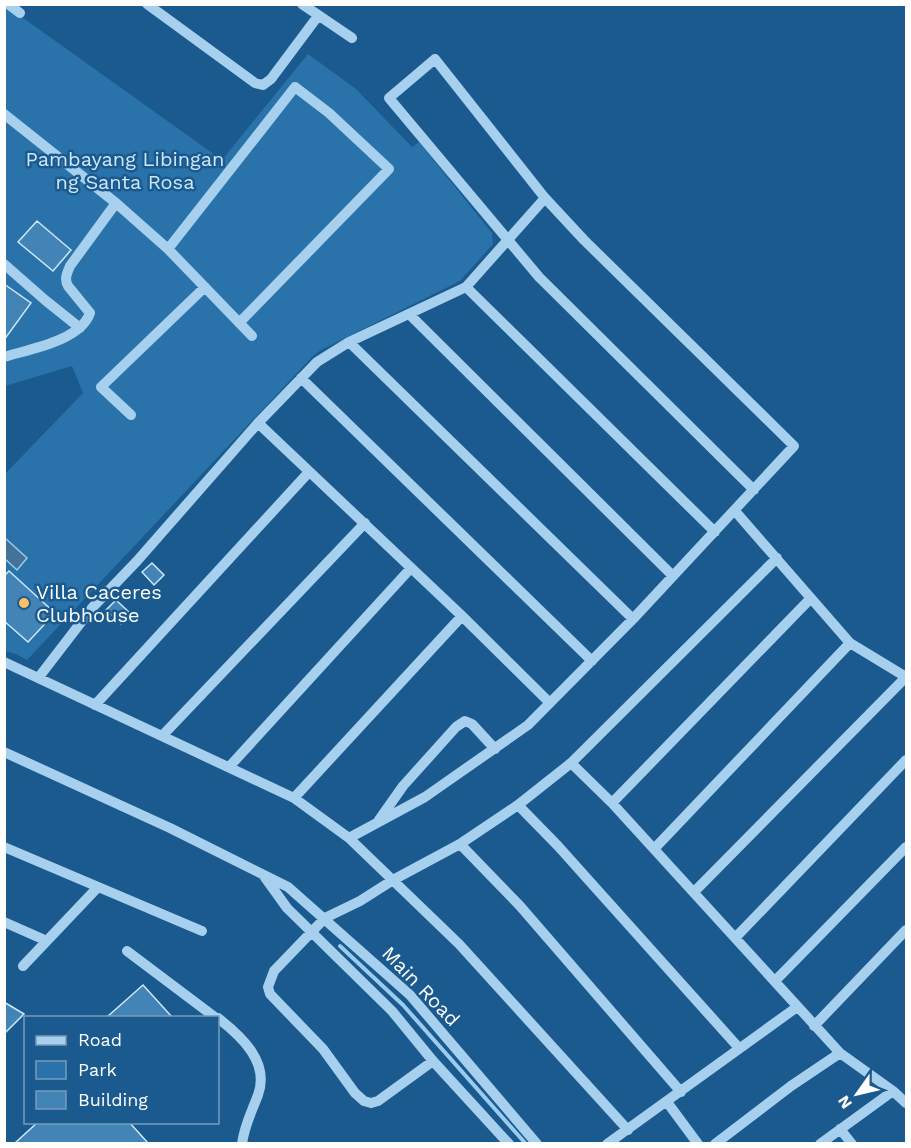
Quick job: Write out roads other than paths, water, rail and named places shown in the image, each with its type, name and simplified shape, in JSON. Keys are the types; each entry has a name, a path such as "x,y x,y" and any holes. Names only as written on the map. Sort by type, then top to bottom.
{"street":[{"path":"8,4 20,13"},
{"path":"147,4 255,83 263,85 271,79 318,16"},
{"path":"302,4 352,38"},
{"path":"349,838 425,796 495,750 528,725 674,576 735,511 794,446 584,240 545,198 435,59 389,98 539,278 754,490"},
{"path":"168,249 295,87 329,113 389,168 239,323"},
{"path":"4,114 116,203 168,249 252,336"},
{"path":"39,677 92,608 137,561 300,378 317,362 349,342 466,287 507,238 545,198"},
{"path":"4,357 64,338 87,321 90,313 68,286 67,274 70,266 116,203"},
{"path":"4,264 80,328"},
{"path":"131,415 101,387 205,287"},
{"path":"466,287 715,532"},
{"path":"409,314 674,576"},
{"path":"349,342 633,619"},
{"path":"300,378 592,661"},
{"path":"258,423 462,616 550,703"},
{"path":"94,705 309,472"},
{"path":"694,892 906,677 850,643 735,511"},
{"path":"162,736 365,524"},
{"path":"433,1061 378,1101 371,1103 364,1101 355,1093 323,1050 270,994 268,987 274,971 326,918 460,844 518,805 571,763 777,558"},
{"path":"229,767 411,568"},
{"path":"612,803 811,598"},
{"path":"294,798 462,616"},
{"path":"654,849 850,643"},
{"path":"4,662 294,798 349,838 459,944 628,1130"},
{"path":"378,821 403,786 456,727 465,721 472,724 495,750"},
{"name":"Main Road","path":"4,752 288,887 326,918 410,995 537,1143"},
{"path":"736,937 906,760"},
{"path":"571,763 612,803 840,1053 906,1103"},
{"path":"518,805 558,846 739,1048"},
{"path":"460,844 520,906 681,1092"},
{"path":"4,847 202,931"},
{"path":"776,981 906,847"},
{"name":"Main Road","path":"262,873 287,908 392,1011 433,1061 509,1143"},
{"path":"23,966 98,887"},
{"path":"4,922 47,941"},
{"path":"814,1026 906,932"},
{"path":"127,951 214,1016"},
{"path":"608,1143 796,1007"},
{"path":"219,1020 237,1033 249,1047 260,1078 259,1093 242,1143"},
{"path":"715,1143 791,1086 840,1053"},
{"path":"820,1143 893,1091"},
{"path":"667,1102 698,1143"},
{"path":"840,1129 852,1143"}],"waterway":[{"path":"340,946 403,1005 526,1144"}],"place":[{"name":"Villa Caceres Clubhouse","path":"24,603"}],"park label":[{"name":"Pambayang Libingan ng Santa Rosa","path":"125,170"}]}
